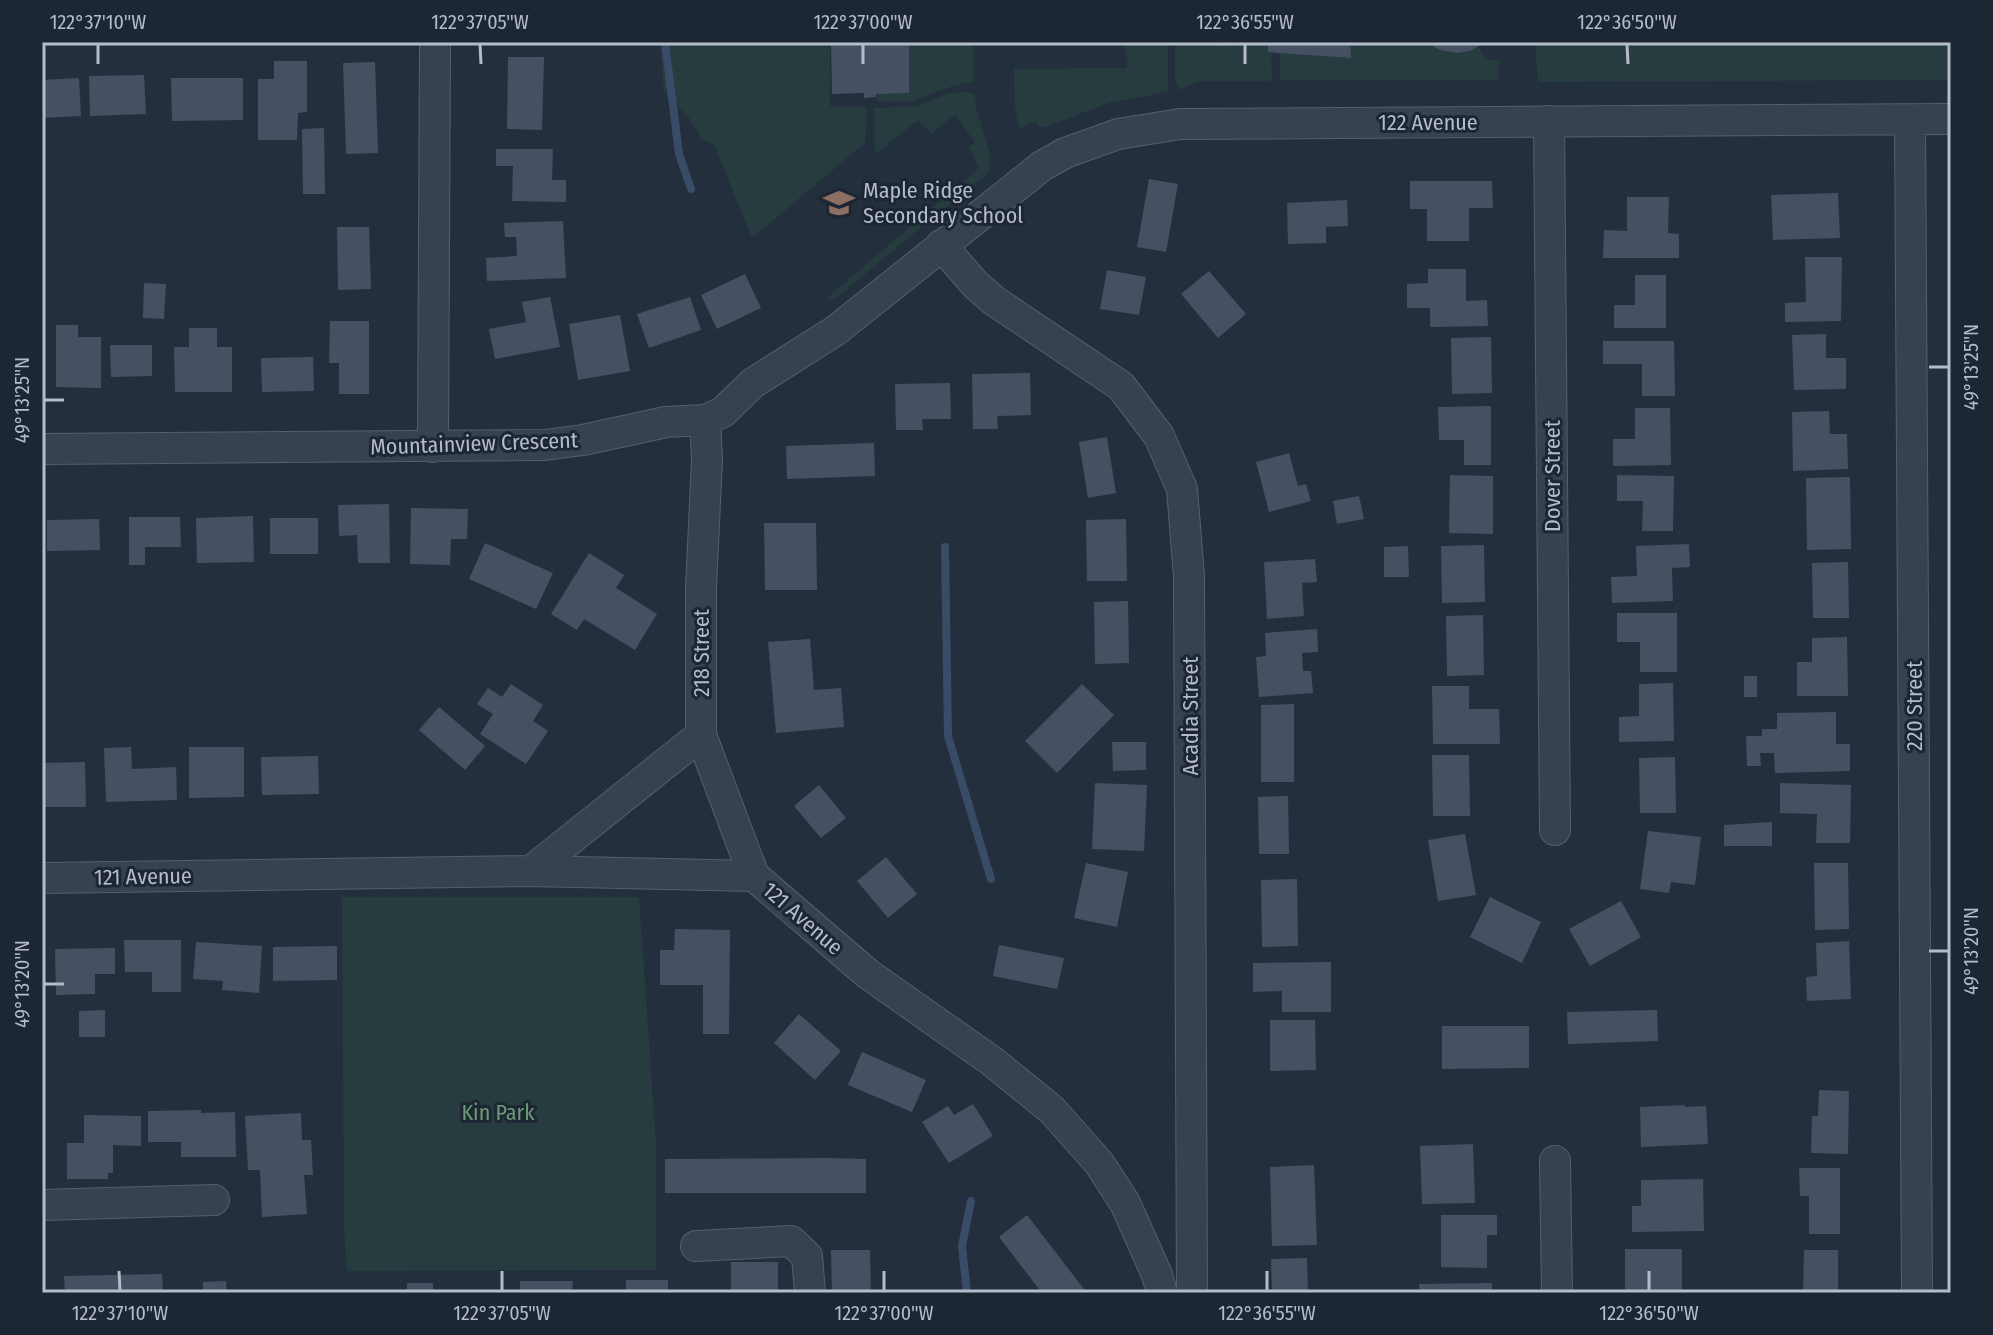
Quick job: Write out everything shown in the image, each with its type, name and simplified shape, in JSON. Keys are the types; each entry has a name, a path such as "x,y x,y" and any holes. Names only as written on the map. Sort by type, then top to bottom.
{"street":[{"path":"433,447 435,42"},
{"name":"122 Avenue","path":"941,245 1042,166 1091,143 1148,128 1180,124 1951,119"},
{"name":"220 Street","path":"1910,120 1917,1293"},
{"name":"Dover Street","path":"1549,121 1555,830"},
{"name":"Mountainview Crescent","path":"42,449 433,447 564,443 666,422 705,420 729,408 753,383 835,331 941,245"},
{"name":"Acadia Street","path":"941,245 993,300 1121,386 1159,436 1182,489 1189,592 1192,1293"},
{"name":"218 Street","path":"705,420 707,459 701,588 701,735 754,876"},
{"path":"531,871 701,735"},
{"name":"121 Avenue","path":"42,878 531,871 754,876 868,974 993,1062 1052,1110 1099,1163 1125,1203 1162,1293"},
{"path":"1555,1161 1557,1293"},
{"path":"42,1205 214,1200"},
{"path":"696,1246 791,1241 807,1256 810,1293"}],"green space":[{"path":"660,42 830,42 830,106 867,107 865,143 752,238 714,145 702,139 689,118 664,91"},
{"path":"909,42 973,42 974,81 912,101 877,102 876,94 909,93"},
{"path":"1123,42 1168,42 1168,92 1108,103 1046,127 1040,127 1035,121 1020,129 1015,108 1014,69 1126,68 1128,62"},
{"path":"1175,42 1198,42 1213,46 1268,45 1272,78 1269,81 1200,81 1179,90 1175,81"},
{"path":"1427,42 1440,50 1456,53 1479,47 1486,58 1499,61 1498,80 1280,80 1280,53 1350,58 1350,45"},
{"path":"1535,42 1951,42 1951,80 1538,82"},
{"path":"949,93 975,94 976,108 991,157 988,159 990,166 987,174 936,215 927,217 925,224 832,300 828,297 979,168 969,148 975,142 955,115 931,134 918,120 877,153 874,108 916,106"},
{"name":"Kin Park","path":"342,897 639,897 656,1143 656,1270 347,1271 344,1229"}],"building":[{"path":"831,42 909,42 909,93 876,94 876,97 864,98 864,93 832,94"},
{"path":"1213,42 1350,42 1351,58 1268,52 1268,45 1213,46"},
{"path":"1426,42 1486,42 1470,51 1456,53 1440,50"},
{"path":"508,57 544,57 542,130 507,129"},
{"path":"274,61 307,61 307,112 298,113 297,140 258,140 258,79 274,79"},
{"path":"375,62 378,153 346,154 343,63"},
{"path":"144,75 146,114 90,116 89,76"},
{"path":"79,78 81,116 42,118 42,80"},
{"path":"171,78 243,78 243,120 172,121"},
{"path":"324,128 325,194 303,194 302,129"},
{"path":"496,149 553,149 552,180 566,180 566,202 512,201 513,166 496,166"},
{"path":"1149,179 1178,184 1166,252 1137,247"},
{"path":"1410,181 1492,181 1493,208 1469,208 1469,241 1427,241 1427,209 1410,209"},
{"path":"1838,193 1840,238 1773,240 1771,195"},
{"path":"1627,197 1669,197 1668,233 1679,234 1679,258 1603,258 1604,230 1627,231"},
{"path":"1347,200 1348,226 1326,227 1326,243 1288,244 1287,203"},
{"path":"563,221 566,278 487,281 486,258 517,256 516,237 505,237 504,223"},
{"path":"337,227 369,227 371,289 338,290"},
{"path":"1805,257 1842,257 1841,321 1785,322 1785,303 1806,302"},
{"path":"1428,269 1466,269 1466,301 1487,300 1488,326 1430,327 1430,308 1407,308 1407,284 1428,283"},
{"path":"1107,270 1146,277 1139,315 1100,309"},
{"path":"1209,271 1246,314 1218,338 1181,294"},
{"path":"745,274 761,308 717,329 701,295"},
{"path":"1635,275 1666,275 1666,328 1614,328 1614,305 1635,305"},
{"path":"144,283 166,284 164,319 143,318"},
{"path":"550,297 560,347 495,359 489,329 526,322 522,302"},
{"path":"690,297 701,330 649,348 637,314"},
{"path":"620,315 630,371 578,380 569,324"},
{"path":"330,321 369,321 369,394 339,394 339,363 329,363"},
{"path":"56,325 78,325 78,337 101,337 101,388 56,387"},
{"path":"189,328 217,328 217,347 232,347 232,392 175,392 174,347 189,347"},
{"path":"1826,334 1826,358 1846,358 1846,389 1794,390 1792,335"},
{"path":"1491,337 1492,393 1452,394 1451,338"},
{"path":"1603,341 1674,341 1675,396 1642,396 1642,364 1603,364"},
{"path":"110,345 152,345 152,376 111,377"},
{"path":"313,357 314,391 262,392 261,358"},
{"path":"1030,373 1031,415 997,416 998,429 973,429 972,374"},
{"path":"950,383 951,419 922,419 923,430 896,430 895,384"},
{"path":"1491,406 1491,465 1464,465 1464,440 1439,440 1438,407"},
{"path":"1635,408 1670,408 1671,465 1613,466 1613,439 1635,439"},
{"path":"1829,411 1830,434 1847,434 1848,469 1793,471 1792,412"},
{"path":"1107,437 1116,493 1088,498 1079,442"},
{"path":"874,443 875,476 787,479 786,446"},
{"path":"1289,453 1298,486 1306,484 1311,501 1269,512 1256,462"},
{"path":"1450,475 1493,476 1493,534 1449,533"},
{"path":"1617,475 1674,476 1673,531 1642,531 1643,501 1617,501"},
{"path":"1850,477 1851,549 1807,550 1806,478"},
{"path":"1359,496 1364,519 1337,524 1333,501"},
{"path":"389,504 390,563 358,563 357,535 339,536 338,505"},
{"path":"411,508 468,509 467,539 451,539 450,565 410,564"},
{"path":"253,516 254,562 197,563 196,518"},
{"path":"129,517 180,517 181,547 145,547 145,565 129,565"},
{"path":"270,518 318,518 318,554 270,554"},
{"path":"99,519 100,550 47,551 47,520"},
{"path":"1126,519 1127,581 1087,581 1086,520"},
{"path":"764,523 816,523 817,590 765,590"},
{"path":"485,543 553,573 536,609 469,579"},
{"path":"1689,544 1690,567 1672,568 1673,601 1612,603 1611,577 1637,576 1636,546"},
{"path":"1484,545 1485,602 1442,603 1441,546"},
{"path":"1408,546 1409,577 1384,577 1384,547"},
{"path":"589,553 624,575 616,588 657,614 635,650 584,619 577,630 551,614"},
{"path":"1315,559 1317,582 1302,583 1304,616 1267,619 1264,562"},
{"path":"1848,562 1849,618 1813,618 1812,563"},
{"path":"1128,601 1129,663 1095,664 1094,602"},
{"path":"1617,613 1677,613 1677,672 1640,672 1640,642 1617,642"},
{"path":"1483,615 1484,675 1447,676 1446,616"},
{"path":"1317,629 1318,652 1302,653 1303,671 1311,671 1313,693 1259,697 1256,657 1266,656 1265,633"},
{"path":"1847,637 1848,696 1797,696 1797,662 1812,662 1812,638"},
{"path":"810,639 814,690 841,688 844,727 776,733 768,642"},
{"path":"1744,676 1757,676 1757,697 1744,697"},
{"path":"1673,683 1674,741 1619,742 1619,717 1639,716 1639,684"},
{"path":"511,684 543,705 533,721 548,731 526,764 480,734 493,714 477,704 488,688 502,697"},
{"path":"1082,684 1114,715 1057,773 1025,741"},
{"path":"1432,686 1469,686 1469,709 1499,709 1500,744 1433,744"},
{"path":"1294,704 1294,782 1261,782 1261,705"},
{"path":"439,707 485,746 465,770 419,730"},
{"path":"1836,712 1836,744 1850,744 1850,771 1775,773 1774,753 1760,753 1761,766 1747,766 1746,736 1762,736 1762,729 1777,729 1777,713"},
{"path":"1112,742 1146,742 1146,770 1113,771"},
{"path":"131,747 132,769 176,767 177,800 106,802 104,748"},
{"path":"189,747 244,747 244,797 189,798"},
{"path":"1432,755 1469,755 1470,816 1433,816"},
{"path":"318,756 319,794 262,795 261,757"},
{"path":"1675,757 1676,813 1640,813 1639,758"},
{"path":"85,762 86,807 42,807 42,763"},
{"path":"1095,783 1147,785 1144,851 1092,849"},
{"path":"1780,783 1851,785 1850,843 1816,843 1817,814 1780,813"},
{"path":"819,785 846,818 821,838 794,806"},
{"path":"1288,796 1289,854 1259,854 1258,797"},
{"path":"1772,822 1772,846 1724,846 1724,825"},
{"path":"1648,831 1701,837 1695,885 1671,882 1669,893 1640,889"},
{"path":"1465,834 1476,895 1438,901 1428,840"},
{"path":"886,857 917,894 888,918 857,881"},
{"path":"1086,863 1128,872 1117,927 1074,918"},
{"path":"1814,863 1848,863 1849,929 1815,930"},
{"path":"1297,879 1298,946 1262,947 1261,880"},
{"path":"1490,897 1541,922 1522,963 1470,937"},
{"path":"1621,901 1641,937 1590,966 1569,929"},
{"path":"675,929 730,930 729,1034 703,1034 703,985 660,985 660,950 674,950"},
{"path":"124,940 181,940 181,992 152,992 152,972 125,972"},
{"path":"1849,941 1851,999 1807,1001 1806,977 1817,976 1816,943"},
{"path":"196,942 262,946 259,993 222,990 223,981 193,979"},
{"path":"999,945 1064,958 1057,989 993,976"},
{"path":"337,946 337,980 273,981 273,947"},
{"path":"115,948 115,974 95,974 95,994 56,995 55,949"},
{"path":"1331,962 1331,1012 1282,1012 1282,991 1253,992 1253,963"},
{"path":"105,1010 105,1037 79,1037 79,1011"},
{"path":"1657,1010 1658,1041 1568,1044 1567,1012"},
{"path":"799,1014 841,1051 815,1080 774,1043"},
{"path":"1270,1020 1315,1020 1316,1070 1270,1071"},
{"path":"1442,1026 1529,1026 1529,1068 1442,1069"},
{"path":"862,1052 926,1080 912,1112 848,1085"},
{"path":"1819,1090 1849,1091 1848,1154 1811,1153 1812,1116 1818,1116"},
{"path":"973,1104 993,1136 949,1163 922,1122 948,1106 954,1115"},
{"path":"1706,1106 1708,1144 1641,1147 1640,1107"},
{"path":"201,1110 201,1113 235,1112 236,1157 181,1157 181,1142 148,1142 148,1111"},
{"path":"301,1113 302,1140 311,1140 313,1175 304,1175 307,1214 262,1217 260,1170 248,1170 245,1116"},
{"path":"84,1115 141,1116 141,1146 113,1145 113,1173 108,1173 108,1179 67,1179 67,1143 84,1143"},
{"path":"1473,1144 1475,1203 1422,1204 1420,1146"},
{"path":"665,1159 866,1159 866,1193 665,1193"},
{"path":"1314,1165 1317,1245 1272,1246 1270,1167"},
{"path":"1799,1168 1840,1168 1840,1234 1809,1234 1809,1196 1800,1196"},
{"path":"1703,1179 1704,1231 1632,1232 1632,1206 1641,1206 1641,1180"},
{"path":"1027,1215 1087,1293 1042,1293 999,1237"},
{"path":"1441,1215 1497,1215 1497,1235 1487,1235 1487,1268 1441,1267"},
{"path":"1625,1249 1682,1249 1682,1293 1625,1293"},
{"path":"831,1250 870,1250 871,1293 832,1293"},
{"path":"1804,1250 1838,1250 1838,1293 1803,1293"},
{"path":"1307,1258 1308,1293 1272,1293 1271,1259"},
{"path":"731,1262 778,1262 778,1293 731,1293"},
{"path":"162,1274 163,1293 65,1293 64,1276"},
{"path":"626,1280 668,1280 668,1293 626,1293"},
{"path":"226,1281 227,1293 203,1293 203,1282"},
{"path":"520,1281 573,1281 572,1293 520,1293"},
{"path":"407,1283 433,1283 433,1293 407,1293"},
{"path":"1492,1283 1492,1293 1420,1293 1419,1284"}],"waterway":[{"path":"665,42 679,154 691,189"},
{"path":"945,547 948,736 991,879"},
{"path":"967,1293 962,1246 971,1201"}],"place":[{"name":"Maple Ridge Secondary School","path":"839,203"}]}
